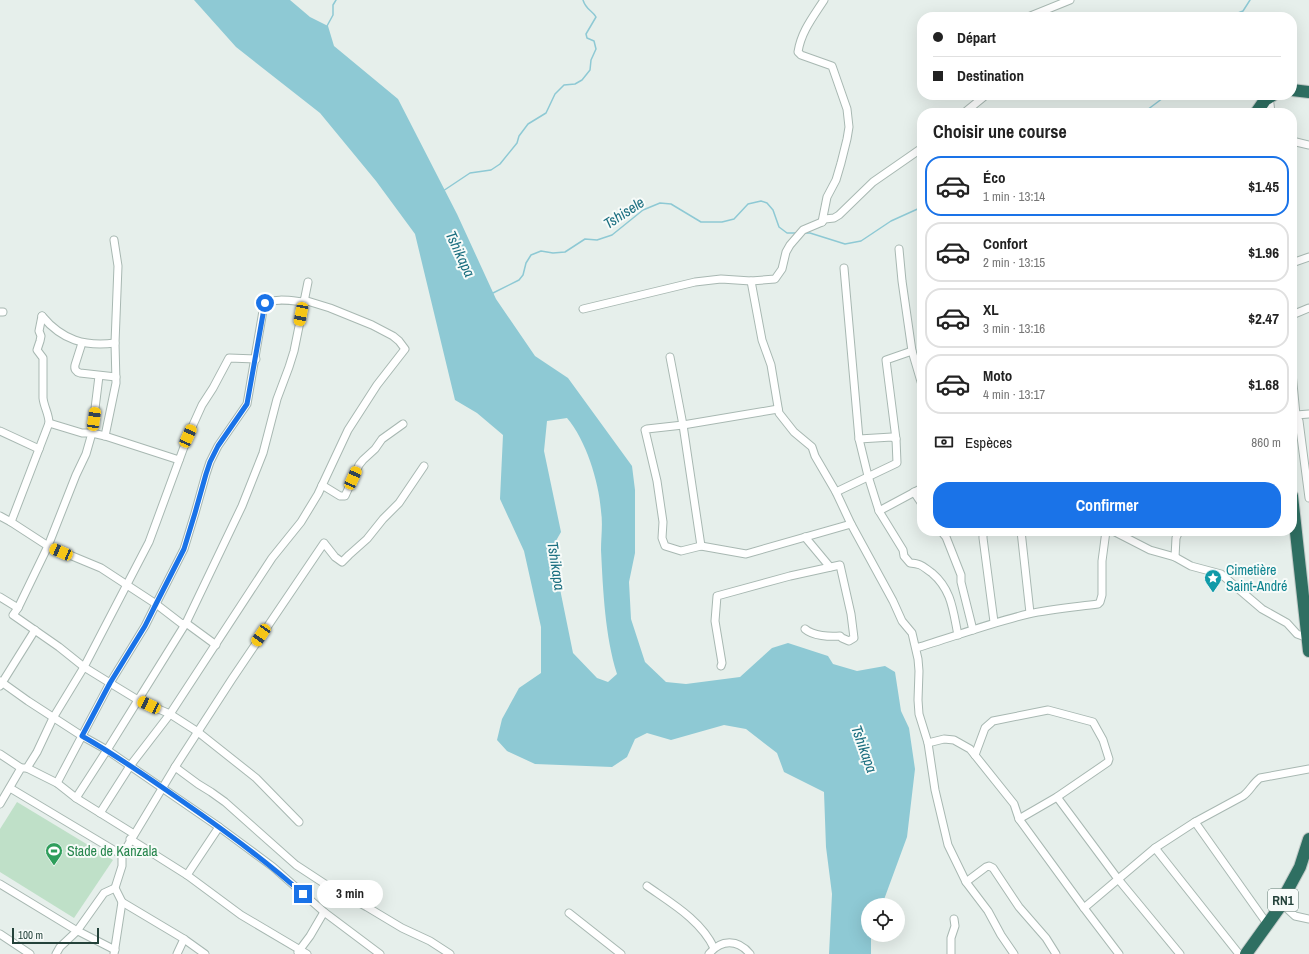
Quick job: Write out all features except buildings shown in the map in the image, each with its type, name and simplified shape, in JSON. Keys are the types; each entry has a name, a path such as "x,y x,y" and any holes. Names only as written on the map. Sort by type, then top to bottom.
{"highway":[{"path":"1297,91 1309,92"},
{"path":"1260,108 1267,100"},
{"path":"1297,536 1309,651"},
{"name":"RN1","path":"1246,954 1282,904 1286,893 1300,867 1309,839"}],"street":[{"path":"822,222 827,197 836,180 842,163 849,127 847,109 832,66 800,55 798,52 810,20 824,0"},
{"path":"1040,12 1070,0"},
{"path":"970,108 980,100"},
{"path":"1297,142 1309,145"},
{"path":"583,309 695,282 721,279 751,281 775,279 782,269 786,252 790,245 804,230 822,222 825,219 839,216 873,182 917,151"},
{"path":"105,436 115,394 116,377 115,343 118,266 114,240"},
{"path":"899,249 912,351 917,362"},
{"path":"1297,261 1309,257"},
{"path":"844,268 859,439 878,511 903,550 904,556 910,563 920,563 945,586 950,597 958,635"},
{"path":"751,281 762,340 771,365 778,409 794,432 812,447 815,456 836,492 851,524 893,601 902,621 912,633 916,648 919,672 919,714 928,743 934,790 948,845 966,882 988,911 1001,936 1014,954"},
{"path":"76,798 186,623 242,506 263,453 278,399 294,351 308,282"},
{"path":"58,783 110,683 145,626 184,549 210,462 218,446 247,404 265,303 269,301 287,300 304,301 330,308 372,325 393,336 405,349 377,384 348,430 318,494 301,522 272,558 170,714 130,766 100,813"},
{"path":"1297,313 1309,308"},
{"path":"12,522 49,423 49,416 43,398 43,358 37,350 41,336 39,331 42,316 57,331 82,343 102,345 115,343"},
{"path":"82,343 75,368 76,371 99,376 116,377"},
{"path":"836,492 897,463 896,439 886,360 912,351"},
{"path":"0,804 24,768 37,752 54,718 84,667 127,586 149,542 179,460 202,405 229,358 256,359"},
{"path":"670,358 683,425 701,546"},
{"path":"99,376 92,434 86,454 76,475 48,546 18,608 13,615 59,647 84,667 138,700 170,714 198,732 256,778 299,822"},
{"path":"778,409 683,425 647,429 645,432 657,481 663,522 662,538 664,546 681,551 701,546 746,554 851,524"},
{"path":"1297,415 1309,414"},
{"path":"1297,417 1299,421 1309,498"},
{"path":"49,423 82,433 105,436 179,460"},
{"path":"322,485 340,496 345,496 359,465 368,454 375,449 382,439 403,424"},
{"path":"0,431 39,449"},
{"path":"859,439 892,437 896,439"},
{"path":"205,954 184,939 122,902 115,888 122,866 122,855 175,767 252,648 324,543 335,557 342,562 367,539 399,503 424,466"},
{"path":"878,511 917,490"},
{"path":"914,492 917,496"},
{"path":"0,516 12,522 48,546 101,568 156,604 182,624 186,623 216,645"},
{"path":"945,536 961,575 961,582 973,630"},
{"path":"984,536 994,622"},
{"path":"1022,536 1030,613"},
{"path":"916,648 994,622 1030,613 1098,604 1102,595 1102,561 1105,536"},
{"path":"1123,536 1150,550 1175,557 1191,566 1221,574 1262,609 1287,624 1297,634 1308,638"},
{"path":"1175,557 1177,536"},
{"path":"805,537 830,567"},
{"path":"721,666 722,663 715,621 717,596 790,576 840,565 851,614 854,638 849,641 840,636 832,637 809,633 805,629"},
{"path":"0,597 18,608"},
{"path":"34,630 1,684 163,787 273,867 324,912 380,954"},
{"path":"975,756 985,728 993,721 1048,710 1093,722 1103,740 1109,759 1108,762 1057,797 1019,818"},
{"path":"928,743 944,739 954,740 970,750 1014,804 1019,818 1119,954"},
{"path":"0,754 24,768 58,783 76,798 100,813 241,915 301,953 324,912"},
{"path":"175,767 225,802 296,865 328,886 402,928 430,941 450,954"},
{"path":"1084,908 1155,848 1194,822 1243,796 1249,792 1260,778 1309,769"},
{"path":"10,788 122,855"},
{"path":"1057,797 1118,879 1180,954"},
{"path":"1194,822 1268,925"},
{"path":"187,875 219,827"},
{"path":"1155,848 1239,954"},
{"path":"966,882 986,867 989,866 993,868 1019,907 1046,938 1056,954"},
{"path":"0,884 77,931 115,952 122,902"},
{"path":"647,886 690,918 710,939 712,951 726,943 736,943 745,948 750,954"},
{"path":"56,954 60,947 77,931 104,893 115,888"},
{"path":"1282,904 1295,916 1309,919"},
{"path":"569,913 621,954"},
{"path":"951,954 951,938 955,926 954,919"},
{"path":"0,934 30,954"},
{"path":"177,954 184,939"}],"green space":[{"name":"Stade de Kanzala","path":"17,802 113,860 74,918 0,872 0,829"}],"water":[{"name":"Tshikapa","path":"194,0 290,0 310,17 328,26 334,46 398,99 457,214 496,299 535,356 568,378 632,466 635,490 635,553 629,582 631,619 645,662 666,682 686,684 740,677 772,648 788,643 828,656 833,664 857,671 885,666 895,672 901,711 909,728 915,769 907,837 885,898 861,898 861,942 871,942 871,954 829,954 832,894 826,847 824,792 784,772 777,753 746,729 724,725 671,740 647,733 635,739 627,757 612,767 535,764 507,751 497,740 502,719 519,688 541,673 541,627 524,551 500,499 503,435 477,413 455,400 415,234 376,181 320,113 236,47","holes":["567,418 586,449 598,487 600,500 602,521 601,550 605,613 617,674 608,682 597,678 573,653 553,546 561,532 544,451 547,421"]}],"waterway":[{"path":"327,26 333,15 333,5 336,0"},
{"path":"443,191 470,173 491,170 500,164 517,143 519,136 528,124 546,113 555,94 564,85 575,84 582,80 590,70 591,60 596,49 594,41 587,38 586,34 596,17 586,6 583,0"},
{"name":"Tshisele","path":"1240,12 1243,11 1250,0"},
{"name":"Tshisele","path":"1150,108 1160,100"},
{"name":"Tshisele","path":"493,293 519,280 523,275 526,263 531,255 541,251 553,253 565,252 585,239 597,240 612,235 643,210 660,203 671,204 701,222 722,222 734,219 748,204 761,201 767,203 773,210 779,227 787,233 797,233"},
{"name":"Tshisele","path":"803,233 810,233 845,244 861,241 891,221 917,209"}],"place":[{"name":"Cimetière Saint-André","path":"1213,593"},
{"name":"Stade de Kanzala","path":"54,866"}],"route":[{"path":"265,303 247,404 218,446 210,462 184,549 145,626 110,683 82,736 107,750 163,787 219,827 273,867 303,894"}]}
